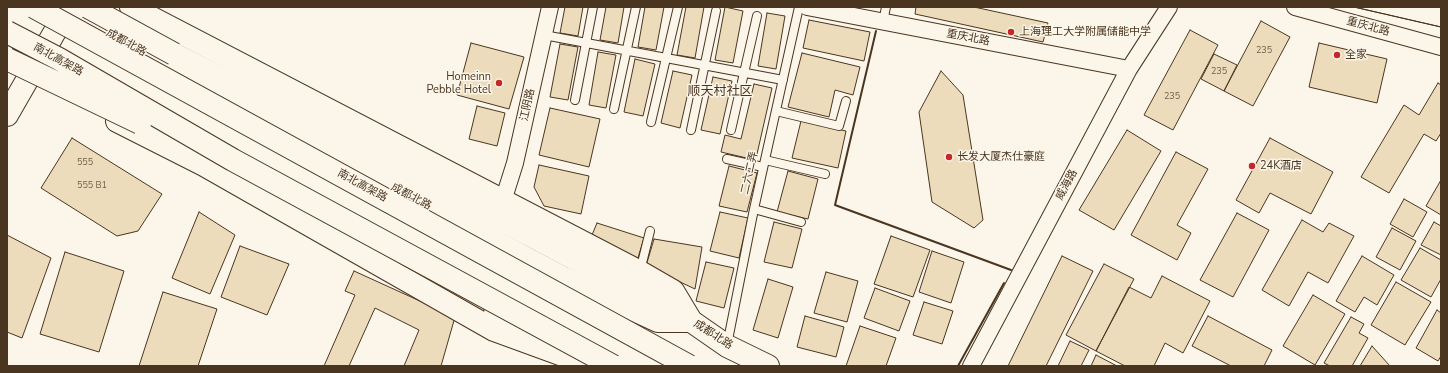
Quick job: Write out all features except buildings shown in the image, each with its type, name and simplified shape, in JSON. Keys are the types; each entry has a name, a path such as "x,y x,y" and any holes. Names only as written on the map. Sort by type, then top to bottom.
{"main road":[{"path":"88,7 174,54 537,239 691,321"},
{"path":"103,7 117,38"},
{"path":"131,7 640,272 673,291 691,321"},
{"name":"南北高架路","path":"36,8 689,366"},
{"path":"7,115 66,8"},
{"name":"成都北路","path":"66,8 234,104 562,277 658,321 691,321 727,346 768,366"},
{"name":"南北高架路","path":"7,32 59,59 233,160 613,366"},
{"path":"7,46 33,69 494,330 577,361"},
{"path":"7,59 118,110 484,306 577,361"},
{"path":"7,68 33,69 121,104 536,315 577,361"},
{"path":"121,104 170,146"}],"street":[{"name":"江阴路","path":"503,201 515,163 550,7"},
{"name":"重庆北路","path":"807,7 885,14 1129,69"},
{"name":"威海路","path":"971,366 1129,69 1169,7"},
{"name":"重庆北路","path":"1295,7 1441,47"}],"lane":[{"path":"575,100 593,7"},
{"path":"614,109 636,7"},
{"path":"651,122 678,7"},
{"name":"二六二弄","path":"727,346 754,209 799,7"},
{"path":"691,130 706,65 716,11"},
{"path":"731,130 745,73 756,16"},
{"path":"544,34 783,80"},
{"path":"776,111 839,126 846,101"},
{"path":"727,160 764,164 825,174"},
{"path":"754,209 801,222"},
{"path":"640,272 650,231"}],"wall":[{"path":"876,31 835,205 1011,270"},
{"path":"958,366 1004,283"}],"place":[{"name":"上海理工大学附属储能中学","path":"1011,32"},
{"name":"全家","path":"1337,55"},
{"name":"Homeinn Pebble Hotel","path":"499,83"},
{"name":"长发大厦杰仕豪庭","path":"949,157"},
{"name":"24K酒店","path":"1252,166"}],"district":[{"name":"顺天村社区","path":"720,92"}]}
